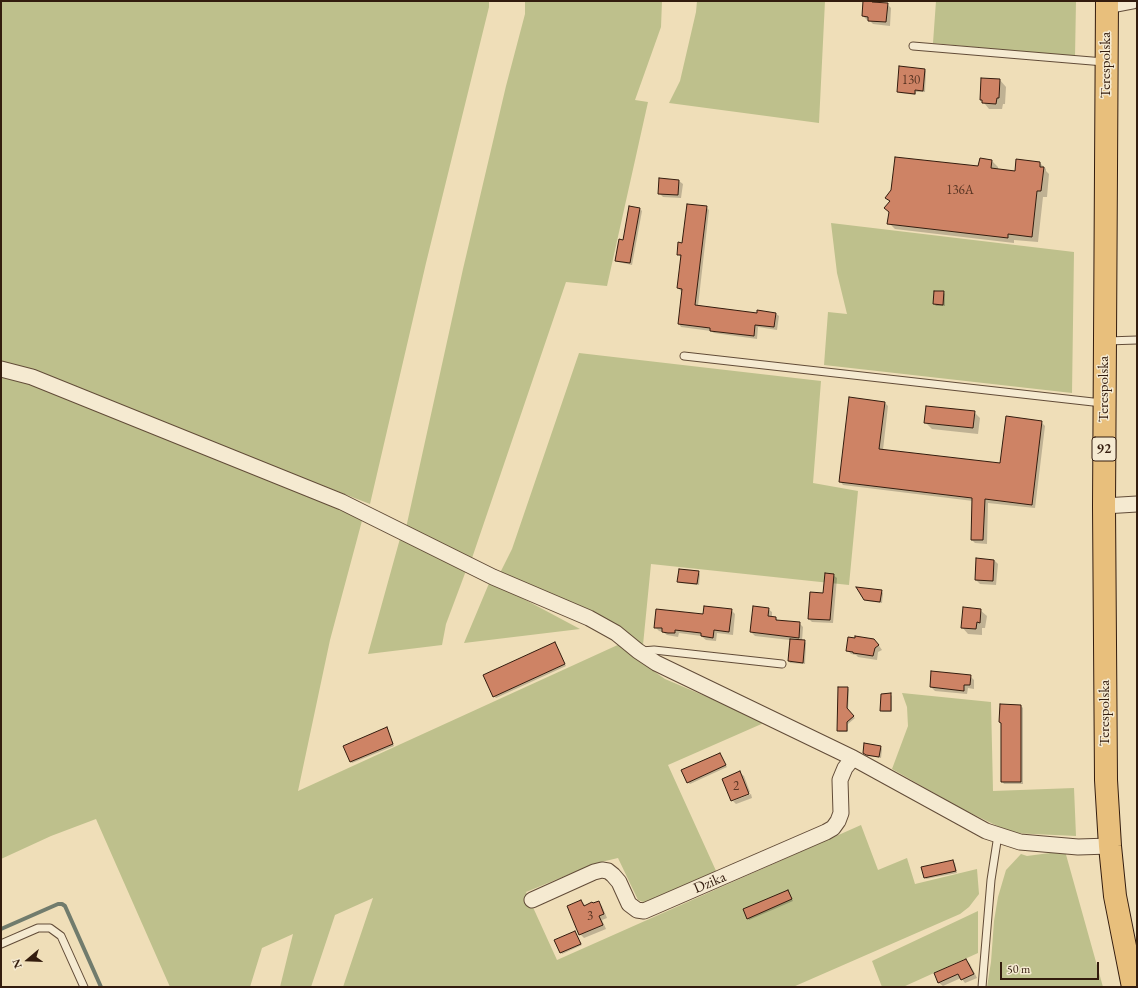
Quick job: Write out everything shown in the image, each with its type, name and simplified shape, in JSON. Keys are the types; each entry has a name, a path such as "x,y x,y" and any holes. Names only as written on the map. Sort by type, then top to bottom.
{"main road":[{"name":"Terespolska","path":"1107,4 1104,404 1106,780 1115,896 1133,987"}],"street":[{"path":"1107,4 1133,1"},
{"path":"1,369 32,377 342,502 493,576 589,618 616,633 656,663 853,758 986,831 1020,842 1078,847 1110,846"},
{"path":"1104,506 1137,504"},
{"name":"Dzika","path":"532,900 594,872 602,870 608,871 619,882 629,904 637,910 644,911 819,836 832,828 838,820 841,813 840,780 845,768 853,758"}],"lane":[{"path":"913,46 1106,63"},
{"path":"1105,341 1137,340"},
{"path":"684,356 1104,404"},
{"path":"638,651 654,650 782,664"},
{"path":"982,987 991,880 998,835"},
{"path":"1,944 38,928 50,928 61,936 84,987"}],"green space":[{"path":"1,1 489,1 489,7 426,263 370,504 20,368 1,363"},
{"path":"525,1 662,1 661,27 635,100 648,102 607,286 566,282 471,561 406,528 463,269 506,86 525,14"},
{"path":"697,1 825,1 819,123 669,103 680,81 696,12"},
{"path":"936,1 1076,1 1075,57 933,43"},
{"path":"831,223 1074,252 1072,393 824,365 828,312 847,314 837,273"},
{"path":"579,353 821,381 813,483 858,491 849,585 651,564 643,645 623,633 500,573 512,549"},
{"path":"1,374 9,375 288,487 313,499 363,517 330,640 298,791 622,643 665,679 766,722 668,765 717,873 646,903 638,900 618,858 597,863 526,892 557,960 861,825 878,870 907,858 915,884 977,869 979,894 969,907 960,914 793,987 343,987 373,898 335,915 311,987 280,987 293,934 262,948 250,987 170,987 96,819 51,836 1,859"},
{"path":"401,535 467,568 446,624 442,645 368,654"},
{"path":"490,581 580,629 464,643"},
{"path":"902,693 991,702 993,791 1074,788 1076,836 1012,833 962,809 892,769 908,726 907,707"},
{"path":"1065,851 1103,987 987,987 991,962 994,921 998,897 1006,870 1021,854 1027,856"},
{"path":"978,911 978,953 903,987 882,987 872,961"}],"building":[{"path":"863,1 888,3 886,22 868,21 868,17 862,16"},
{"path":"899,66 925,69 923,91 915,90 915,94 897,92"},
{"path":"981,78 1000,79 999,98 997,98 996,104 982,103 982,100 980,100"},
{"path":"895,157 978,166 980,158 992,160 991,168 1015,171 1016,159 1040,162 1040,167 1044,167 1041,191 1037,191 1032,237 1008,234 1008,238 887,224 889,212 884,208 890,201 885,198 891,190"},
{"path":"659,178 679,180 678,195 658,194"},
{"path":"687,204 707,206 695,305 757,313 757,310 776,313 774,327 755,325 754,336 710,331 710,328 678,324 682,289 677,288 681,255 677,255 678,242 682,243"},
{"path":"629,206 640,208 630,263 615,261 619,239 623,240"},
{"path":"934,291 944,291 943,305 933,304"},
{"path":"849,397 885,402 879,449 1000,463 1006,416 1042,421 1032,505 985,499 983,540 971,540 972,498 839,482"},
{"path":"926,406 975,411 973,428 924,423"},
{"path":"976,558 994,560 993,581 975,580"},
{"path":"679,569 699,571 697,584 677,582"},
{"path":"825,573 834,574 830,620 808,619 810,592 823,593"},
{"path":"856,587 882,590 880,602 864,600"},
{"path":"704,606 732,609 729,632 714,630 713,638 701,636 701,633 675,630 675,633 668,633 662,632 662,628 654,628 656,609 703,614"},
{"path":"753,606 769,608 768,616 776,617 776,620 800,622 799,638 750,632"},
{"path":"963,607 981,609 980,623 977,622 976,629 961,628"},
{"path":"855,636 874,639 879,645 875,648 873,656 846,651 848,637 855,638"},
{"path":"790,639 805,640 803,663 788,661"},
{"path":"555,642 565,664 493,697 483,675"},
{"path":"931,671 971,675 970,685 964,685 964,691 930,687"},
{"path":"838,687 848,687 847,708 854,716 847,722 847,731 837,731"},
{"path":"891,693 891,711 880,711 881,694"},
{"path":"1000,704 1021,705 1021,782 1001,782 1001,723 999,722"},
{"path":"387,727 393,744 350,762 343,746"},
{"path":"864,743 881,746 879,757 866,755 863,753"},
{"path":"720,753 726,765 687,783 681,770"},
{"path":"740,771 749,794 731,801 722,779"},
{"path":"953,860 956,871 924,878 921,867"},
{"path":"788,890 792,899 747,919 743,909"},
{"path":"581,900 584,906 592,902 599,901 604,914 599,916 603,925 579,935 567,906"},
{"path":"575,931 581,944 560,953 554,940"},
{"path":"966,959 974,974 961,980 958,974 938,983 934,973"}],"waterway":[{"path":"1,929 58,904 62,904 65,906 101,987"}]}
